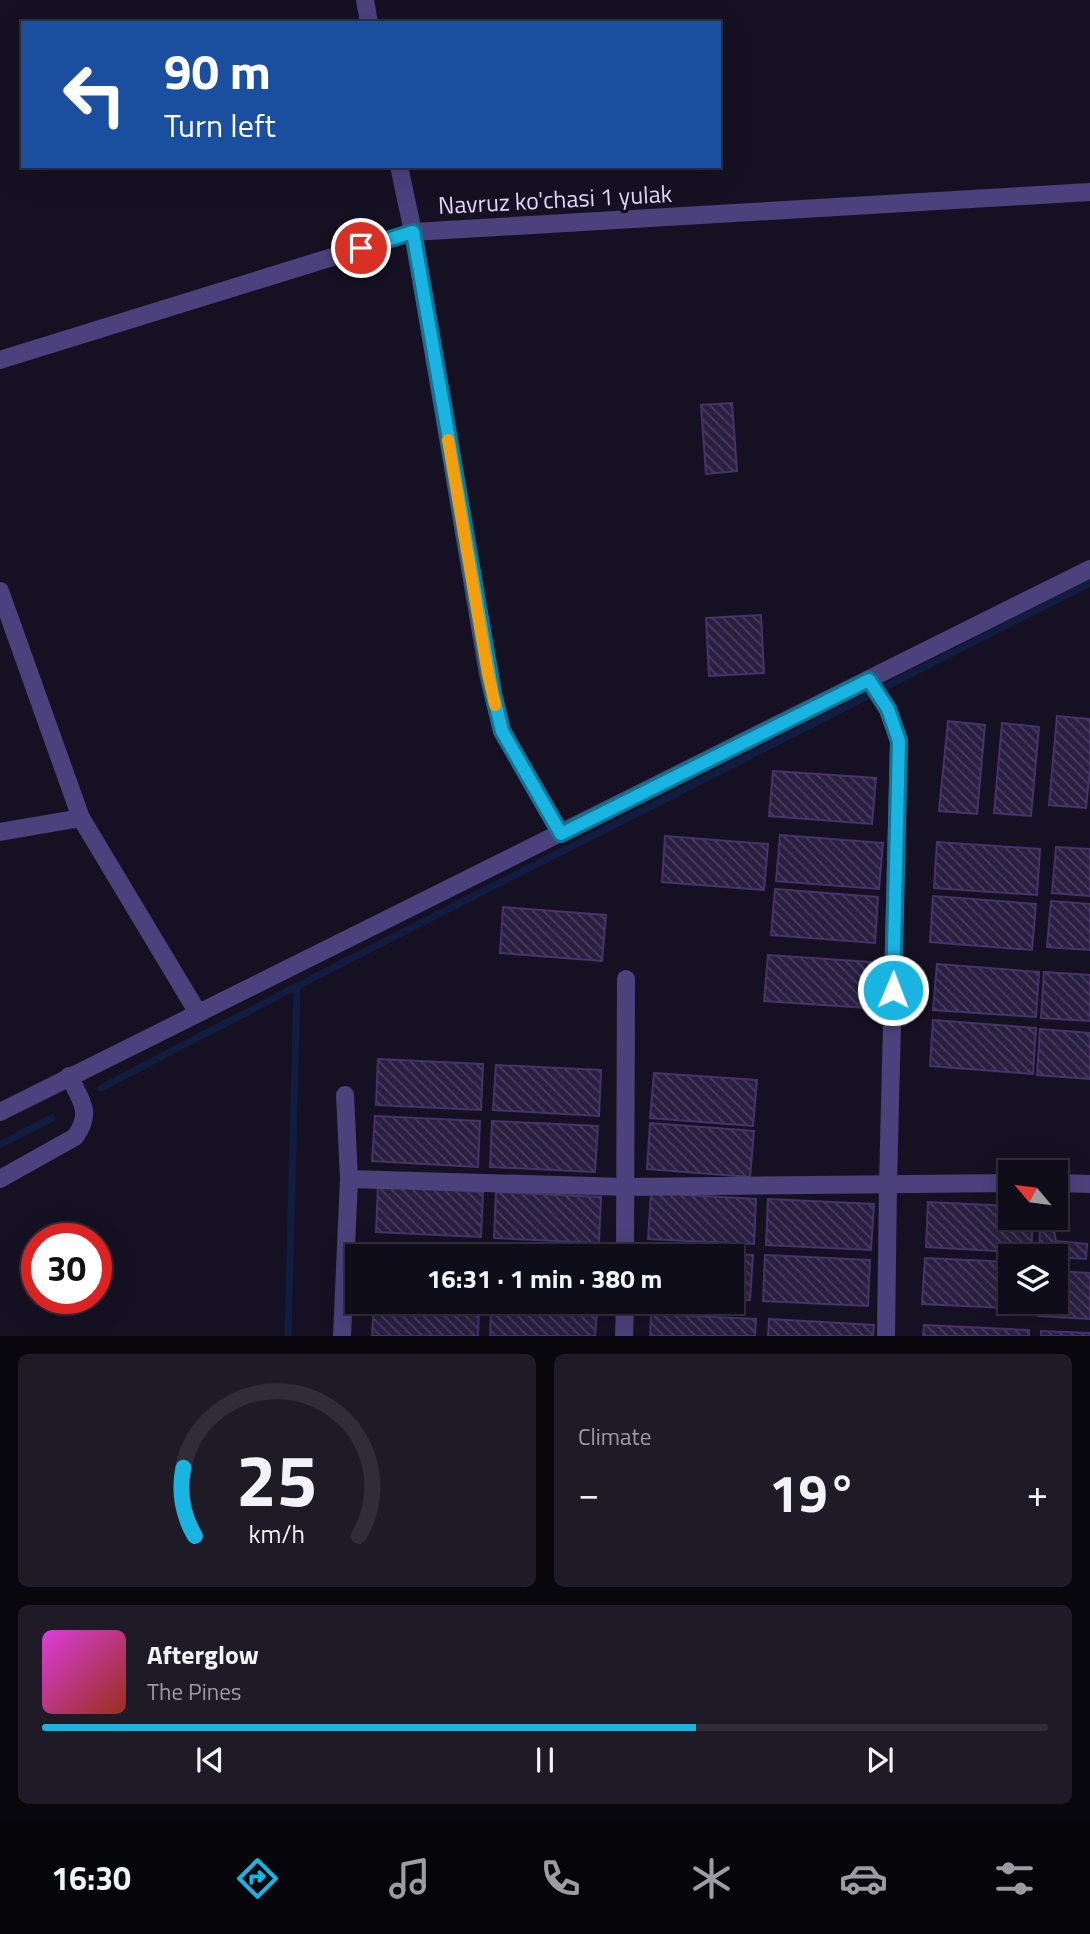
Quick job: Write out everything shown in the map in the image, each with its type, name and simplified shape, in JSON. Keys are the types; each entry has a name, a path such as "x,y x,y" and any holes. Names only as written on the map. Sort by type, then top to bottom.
{"street":[{"path":"365,0 369,21"},
{"path":"399,168 502,731 561,834"},
{"name":"Navruz ko'chasi 1 yulak","path":"0,360 413,232 1090,192"},
{"path":"0,1112 561,834 873,685 1090,569"},
{"path":"0,590 81,818 198,1013"},
{"path":"873,685 888,709 899,741 886,1335"},
{"path":"0,832 81,818"},
{"path":"625,1244 626,979"},
{"path":"0,1179 75,1137 83,1126 86,1112 69,1076"},
{"path":"342,1335 349,1179 345,1095"},
{"path":"349,1179 626,1187 998,1183"},
{"path":"1068,1183 1090,1184"},
{"path":"624,1335 625,1314"}],"building":[{"path":"732,403 737,471 706,474 701,405"},
{"path":"761,615 764,673 709,676 706,618"},
{"path":"1057,716 1090,719 1090,769 1086,808 1049,805"},
{"path":"948,721 985,725 977,814 939,811"},
{"path":"1002,723 1039,727 1031,816 994,813"},
{"path":"773,771 876,778 872,824 769,816"},
{"path":"780,835 883,843 879,889 776,881"},
{"path":"665,836 768,844 764,890 662,882"},
{"path":"937,842 1040,849 1037,895 934,888"},
{"path":"1056,847 1090,849 1090,896 1052,893"},
{"path":"775,889 878,897 875,943 771,935"},
{"path":"933,896 1036,904 1032,950 930,942"},
{"path":"1051,901 1090,904 1090,950 1047,947"},
{"path":"503,907 606,915 602,961 500,953"},
{"path":"768,955 871,962 867,1008 764,1001"},
{"path":"937,964 1039,972 1036,1017 933,1010"},
{"path":"1044,972 1090,975 1090,1021 1041,1018"},
{"path":"933,1020 1036,1028 1033,1074 930,1066"},
{"path":"1040,1029 1090,1033 1090,1079 1037,1075"},
{"path":"378,1059 483,1064 481,1110 376,1105"},
{"path":"496,1065 601,1070 599,1116 493,1110"},
{"path":"654,1073 757,1080 753,1126 650,1118"},
{"path":"375,1116 480,1121 478,1167 372,1161"},
{"path":"492,1121 598,1126 595,1172 490,1167"},
{"path":"650,1123 754,1131 750,1177 647,1169"},
{"path":"378,1186 483,1192 481,1237 376,1232"},
{"path":"496,1192 601,1197 599,1243 494,1238"},
{"path":"651,1193 756,1199 754,1244 648,1239"},
{"path":"768,1199 874,1204 871,1250 766,1245"},
{"path":"928,1202 998,1205 998,1230 1032,1230 1032,1244 998,1244 998,1251 926,1247"},
{"path":"1040,1230 1054,1230 1056,1241 1087,1244 1086,1259 1068,1258 1068,1244 1039,1244"},
{"path":"744,1255 753,1255 750,1300 744,1300"},
{"path":"765,1255 870,1260 868,1306 763,1301"},
{"path":"925,1258 998,1261 998,1308 922,1304"},
{"path":"1068,1272 1090,1273 1090,1319 1038,1316 1068,1314"},
{"path":"373,1314 479,1314 478,1336 372,1336"},
{"path":"491,1314 597,1314 595,1336 490,1336"},
{"path":"651,1314 756,1319 755,1336 650,1336"},
{"path":"769,1319 874,1325 873,1336 768,1336"},
{"path":"924,1325 1029,1330 1029,1336 923,1336"},
{"path":"1041,1331 1090,1333 1090,1336 1041,1336"}],"waterway":[{"path":"101,1088 1090,583"},
{"path":"288,1336 297,986"},
{"path":"0,1145 52,1118"}],"slow traffic":[{"path":"448,440 495,705"}],"route":[{"path":"361,248 413,232 488,674 502,731 561,834 869,680 888,709 899,741 893,990"}]}
